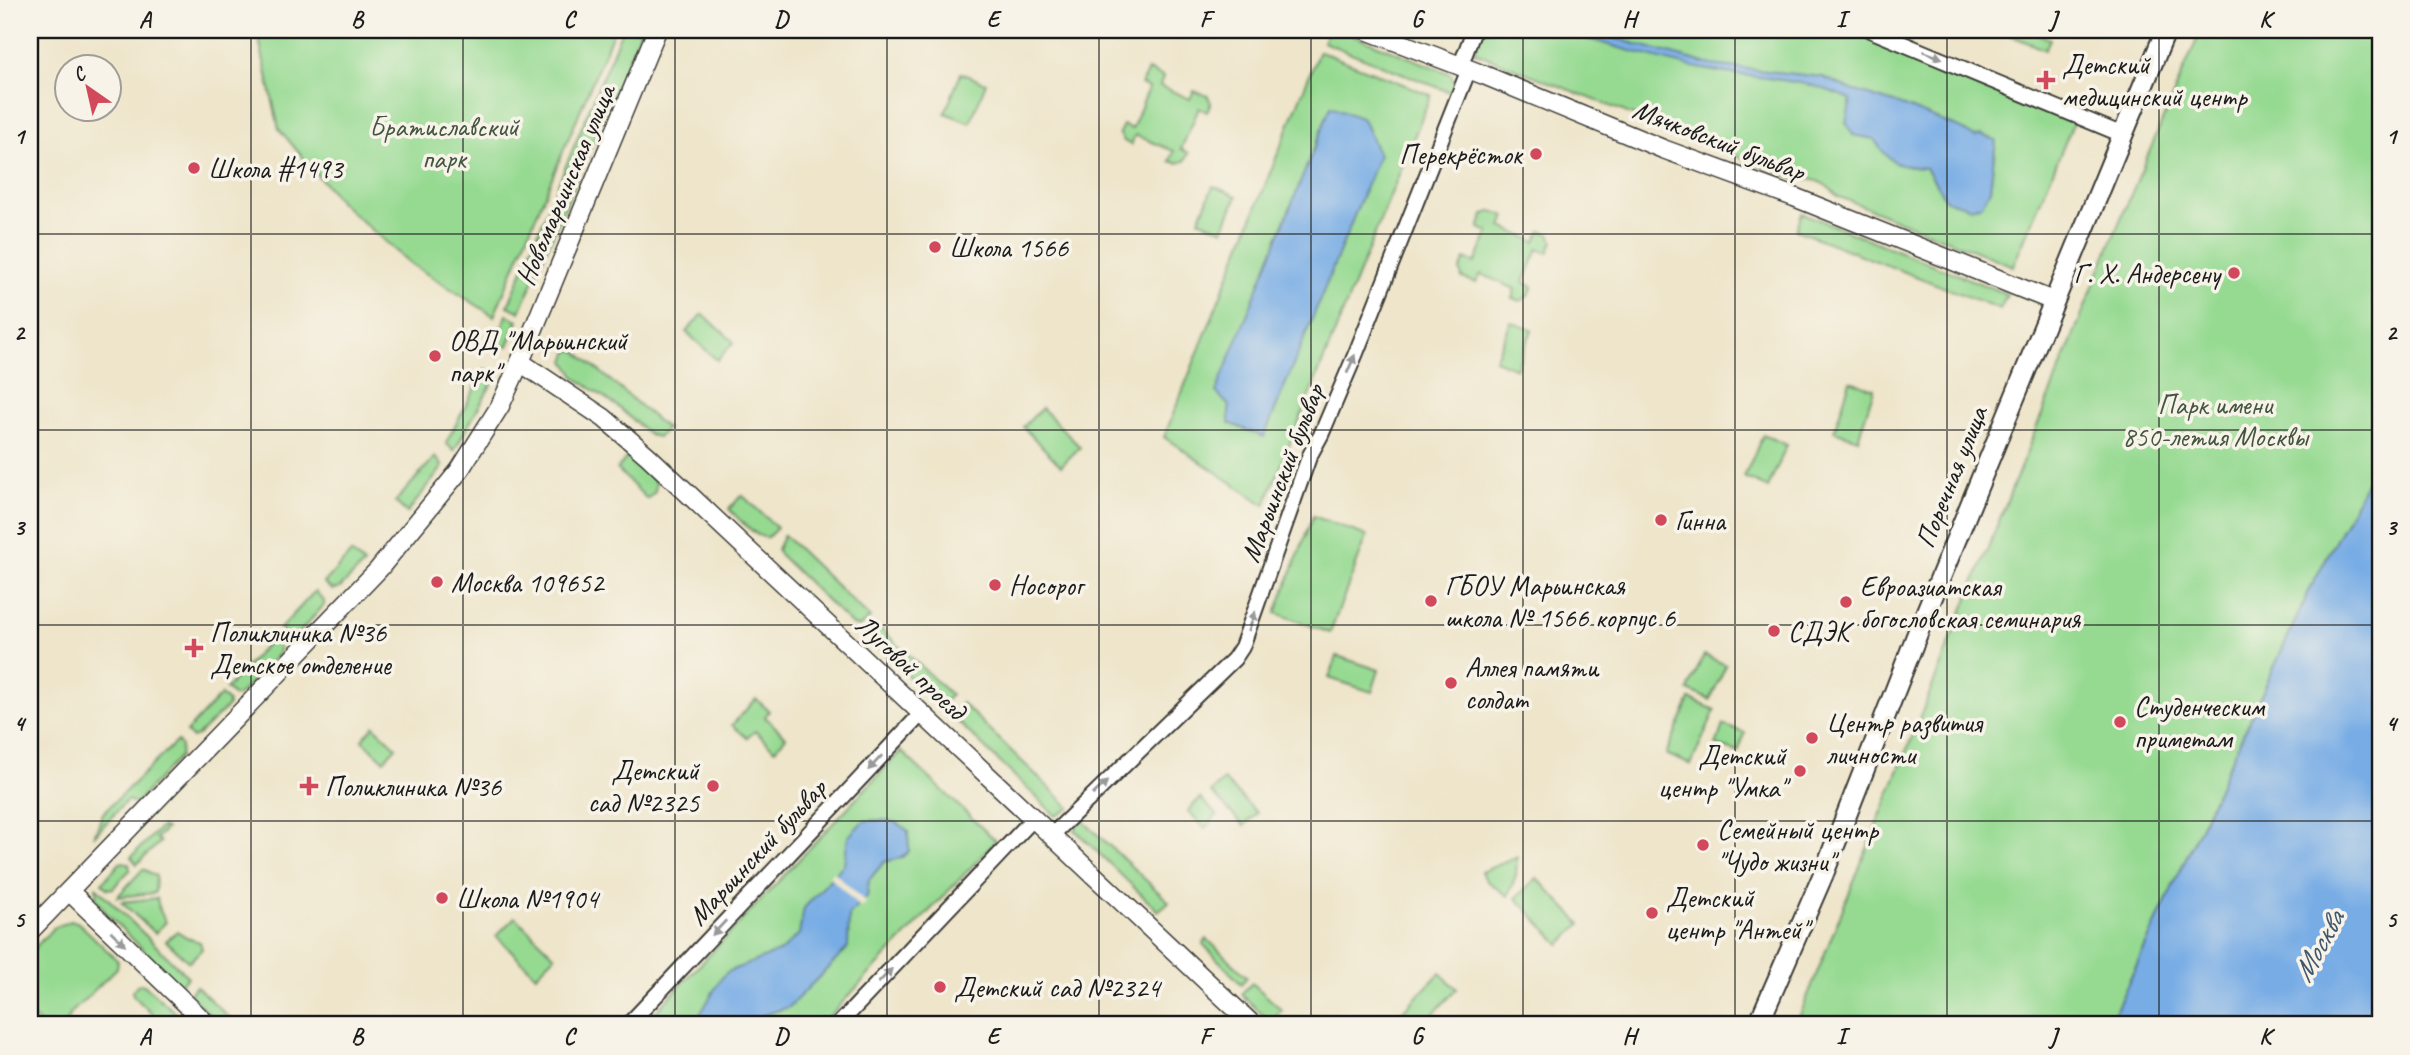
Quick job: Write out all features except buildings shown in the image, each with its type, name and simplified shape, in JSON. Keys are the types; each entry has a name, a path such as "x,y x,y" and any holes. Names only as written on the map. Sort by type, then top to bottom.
{"main road":[{"name":"Поречная улица","path":"1758,1025 1824,875 1918,632 2166,30"}],"street":[{"name":"Новомарьинская улица","path":"30,931 378,570 459,471 500,406 520,362 657,30"},
{"name":"Мячковский бульвар","path":"1366,30 2053,301"},
{"name":"Марьинский бульвар","path":"1052,835 1234,659 1242,647 1309,457 1356,353 1464,68 1474,30"},
{"path":"1870,30 2123,135"},
{"name":"Луговой проезд","path":"520,362 594,411 648,456 1253,1025"},
{"name":"Марьинский бульвар","path":"628,1025 922,713"},
{"path":"838,1025 1034,818"},
{"path":"69,891 208,1025"}],"green space":[{"name":"Братиславский парк","path":"257,30 614,30 494,316 411,264 341,203 279,129"},
{"path":"622,30 641,30 520,312 508,306"},
{"path":"1328,30 1340,30 1451,74 1455,85 1452,93 1323,42"},
{"path":"1482,30 1847,30 2075,119 2013,266 1837,196 1818,182 1794,179 1474,52"},
{"path":"1998,30 2027,30 2050,39 2045,50"},
{"name":"Парк имени 850-летия Москвы","path":"2201,30 2380,30 2380,457 2311,587 2109,1025 1796,1025 2116,230"},
{"path":"1319,51 1431,95 1265,505 1164,437"},
{"path":"1148,70 1163,77 1160,86 1190,99 1194,91 1208,96 1211,103 1207,112 1199,108 1181,149 1189,153 1185,161 1170,161 1174,151 1135,135 1131,145 1124,141 1119,133 1123,125 1132,129 1149,88 1141,84"},
{"path":"961,73 986,83 970,123 945,113"},
{"path":"1213,186 1237,196 1223,230 1199,220"},
{"path":"1492,211 1506,216 1502,227 1536,242 1541,231 1550,234 1553,241 1548,253 1538,249 1524,282 1533,287 1521,301 1512,298 1515,289 1481,274 1476,283 1462,278 1460,270 1465,259 1475,263 1489,232 1479,228 1484,215"},
{"path":"1802,213 2007,294 2000,309 1796,230"},
{"path":"703,314 734,342 717,360 686,332"},
{"path":"507,315 518,320 508,346 502,348 495,344"},
{"path":"1511,322 1532,330 1516,369 1495,360"},
{"path":"575,350 667,429 658,437 650,435 617,406 576,378 565,361 569,351"},
{"path":"485,369 496,376 454,451 446,443"},
{"path":"1850,381 1874,389 1858,439 1834,431"},
{"path":"1042,408 1080,447 1061,466 1023,427"},
{"path":"1763,435 1787,445 1768,488 1744,477"},
{"path":"628,456 656,482 655,492 647,499 617,469"},
{"path":"435,457 442,465 441,469 407,513 395,502"},
{"path":"742,495 777,528 768,537 753,532 729,509"},
{"path":"1313,516 1367,536 1330,633 1276,613"},
{"path":"784,535 870,618 859,627 852,625 778,553 777,549"},
{"path":"351,553 364,564 340,588 332,590 324,583"},
{"path":"315,591 324,601 324,605 297,635 290,637 280,629"},
{"path":"877,625 951,695 943,703 938,704 868,638"},
{"path":"273,637 279,644 279,653 238,696 234,696 226,689"},
{"path":"1704,655 1726,665 1710,700 1688,690"},
{"path":"1337,656 1379,670 1372,692 1329,678"},
{"path":"221,695 228,702 228,706 192,738 186,732"},
{"path":"756,699 769,711 765,717 786,737 775,750 755,731 747,738 732,725"},
{"path":"1690,699 1715,710 1691,765 1666,754"},
{"path":"962,703 1070,808 1056,816 956,720 957,710"},
{"path":"1723,725 1745,733 1738,752 1716,745"},
{"path":"374,726 396,747 384,760 362,740"},
{"path":"177,741 181,746 180,756 136,803 127,800 94,836 103,813"},
{"path":"901,751 996,841 821,1025 656,1025 649,1019"},
{"path":"1224,780 1257,813 1244,826 1211,792"},
{"path":"1200,798 1217,815 1205,828 1188,811"},
{"path":"1080,818 1169,902 1158,911 1075,830"},
{"path":"161,827 166,829 156,838 160,842 137,864 131,857"},
{"path":"1517,857 1516,875 1508,896 1487,881 1481,872"},
{"path":"124,862 129,864 130,870 113,888 108,889 102,883"},
{"path":"143,869 156,876 155,893 117,897"},
{"path":"1537,878 1581,924 1560,944 1516,898"},
{"path":"96,887 188,977 179,985 107,914 96,898"},
{"path":"157,898 166,922 155,933 121,902"},
{"path":"515,917 555,956 536,975 496,936"},
{"path":"70,921 83,927 118,961 117,968 71,1013 65,1023 67,1025 41,1025 30,1014 30,953 53,928"},
{"path":"177,931 200,942 202,949 189,962 166,941"},
{"path":"1207,939 1247,977 1241,984 1203,944"},
{"path":"1440,973 1457,989 1427,1020 1432,1025 1412,1025 1400,1014"},
{"path":"1252,983 1282,1010 1276,1016 1265,1017 1243,996 1242,993"},
{"path":"139,984 144,985 176,1013 163,1025 133,995 132,991"},
{"path":"196,986 237,1025 221,1025 189,995"}],"water":[{"path":"1565,30 1585,30 1712,65 1823,77 1852,90 1904,106 1962,129 1975,137 1981,135 1996,140 1990,190 1982,204 1971,208 1946,200 1926,168 1895,162 1874,139 1853,135 1846,122 1851,100 1833,92 1798,83 1677,64 1587,39 1570,37"},
{"path":"1331,106 1363,119 1379,155 1264,437 1229,423 1229,406 1216,392"},
{"name":"Москва","path":"2380,457 2380,1025 2109,1025 2311,587"},
{"path":"884,820 898,823 908,831 909,851 901,858 884,862 869,880 867,897 849,915 848,947 843,953 789,1007 763,1015 753,1025 694,1025 727,972 781,951 799,934 804,908 844,864 848,837 863,821"}],"pier":[{"path":"833,871 866,903 861,908 829,876"}],"place":[{"name":"Детский медицинский центр","path":"2046,80"},
{"name":"Перекрёсток","path":"1536,154"},
{"name":"Школа #1493","path":"194,168"},
{"name":"Школа 1566","path":"935,247"},
{"name":"Г. Х. Андерсену","path":"2234,273"},
{"name":"ОВД \"Марьинский парк\"","path":"435,356"},
{"name":"Гинна","path":"1661,520"},
{"name":"Москва 109652","path":"437,582"},
{"name":"Носорог","path":"995,585"},
{"name":"ГБОУ Марьинская школа № 1566 корпус 6","path":"1431,601"},
{"name":"Евроазиатская богословская семинария","path":"1846,602"},
{"name":"СДЭК","path":"1774,631"},
{"name":"Поликлиника №36 Детское отделение","path":"194,648"},
{"name":"Аллея памяти солдат","path":"1451,683"},
{"name":"Студенческим приметам","path":"2120,722"},
{"name":"Центр развития личности","path":"1812,738"},
{"name":"Детский центр \"Умка\"","path":"1800,771"},
{"name":"Поликлиника №36","path":"309,786"},
{"name":"Детский сад №2325","path":"713,786"},
{"name":"Семейный центр \"Чудо жизни\"","path":"1703,845"},
{"name":"Школа №1904","path":"442,898"},
{"name":"Детский центр \"Антей\"","path":"1652,913"},
{"name":"Детский сад №2324","path":"940,987"}]}
